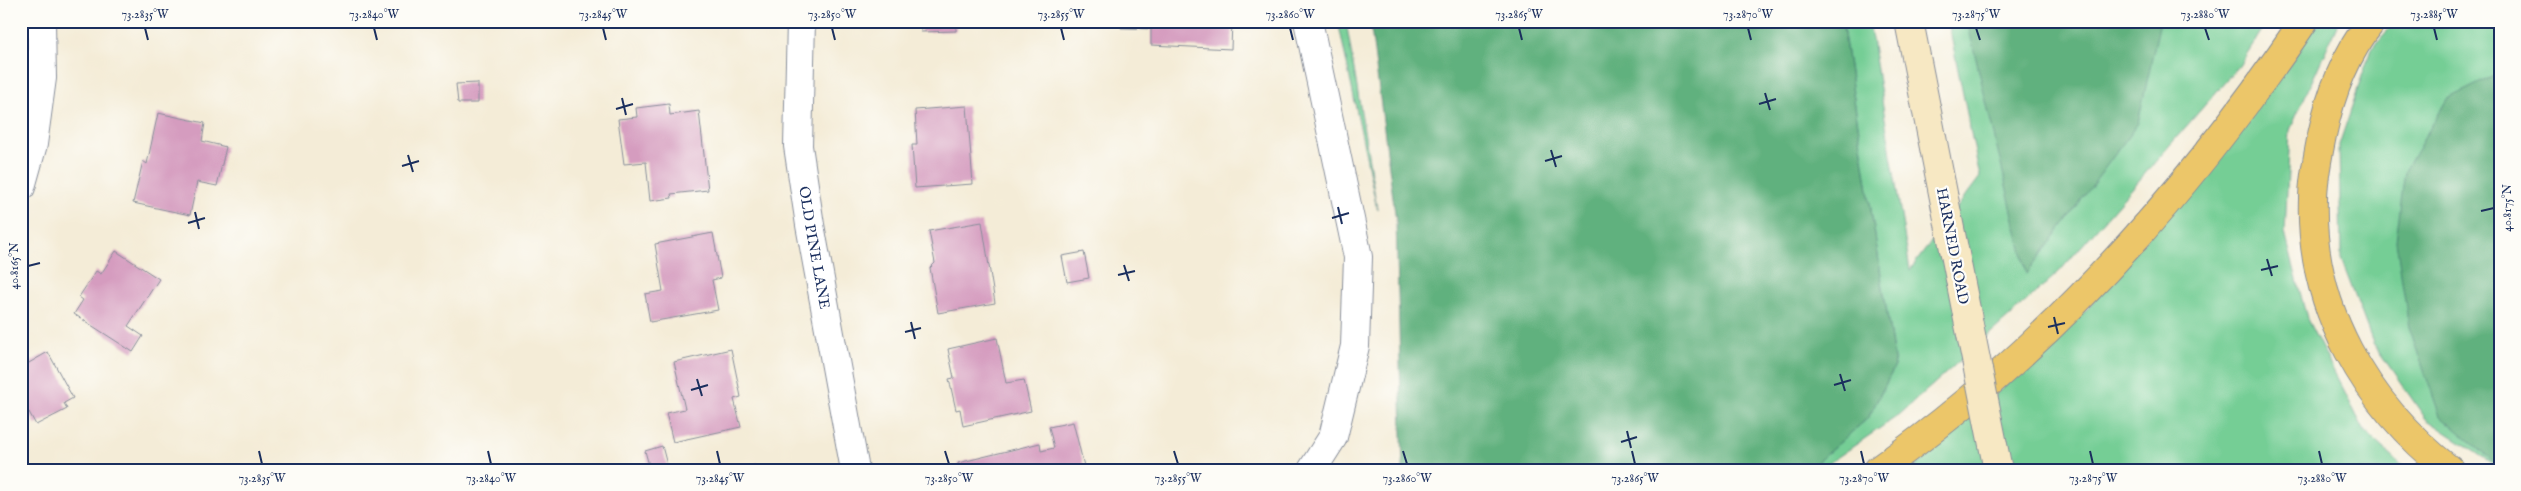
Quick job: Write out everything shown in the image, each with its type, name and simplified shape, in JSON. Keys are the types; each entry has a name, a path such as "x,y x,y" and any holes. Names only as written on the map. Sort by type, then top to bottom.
{"highway":[{"path":"1878,470 1926,436 1998,376 2093,283 2126,248 2228,129 2304,21"},
{"path":"2372,21 2350,57 2336,86 2325,121 2317,161 2313,199 2314,235 2320,276 2348,353 2370,388 2396,422 2427,452 2450,470"}],"main road":[{"name":"HARNED ROAD","path":"1909,21 1998,470"}],"street":[{"path":"21,187 33,144 42,78 41,21"},
{"name":"OLD PINE LANE","path":"801,21 798,146 810,225 855,470"},
{"path":"1308,21 1358,257 1355,346 1334,437 1312,470"}],"green space":[{"path":"1338,21 1346,21 1377,209"},
{"path":"1370,21 1842,21 1895,366 1868,418 1808,470 1403,470 1396,221"},
{"path":"1842,21 1869,21 1910,270 1980,177 1948,21 2268,21 2239,66 2059,272 1899,415 1819,470 1808,470 1868,418 1895,366"},
{"path":"1967,21 2160,21 2138,123 2027,274"},
{"path":"2316,21 2339,21 2290,130 2285,233 2307,319 2365,432 2407,470 1910,470 1928,457 2089,307 2285,72"},
{"path":"2396,21 2500,21 2500,468 2426,419 2373,343 2341,259 2339,145 2371,49"},
{"path":"2500,73 2500,467 2440,416 2409,328 2396,241 2405,171 2447,99"}],"building":[{"path":"373,21 391,21 392,26 374,27"},
{"path":"921,21 956,21 956,31 921,32"},
{"path":"1121,21 1232,21 1231,49 1151,45 1151,29 1121,28"},
{"path":"478,83 478,103 458,103 456,84"},
{"path":"669,104 670,115 699,111 708,190 671,194 672,198 650,201 646,162 624,164 618,119 637,117 636,108"},
{"path":"967,106 973,184 915,188 912,145 917,145 915,110"},
{"path":"158,113 205,123 202,141 226,147 217,186 197,182 190,215 133,203 143,161 147,164"},
{"path":"982,222 995,303 938,313 930,268 935,263 929,231"},
{"path":"713,233 721,278 712,280 718,310 650,322 645,294 663,291 655,244"},
{"path":"116,251 159,279 128,326 143,336 133,352 74,314 83,300 79,297 96,271 101,274"},
{"path":"1084,252 1089,278 1067,282 1062,256"},
{"path":"997,338 1006,383 1024,380 1031,411 963,426 960,409 956,410 949,379 954,378 948,349"},
{"path":"731,349 741,397 734,399 741,427 673,442 666,413 685,409 674,362"},
{"path":"48,352 73,398 64,403 67,409 36,425 29,412 21,416 21,364 26,362 27,364"},
{"path":"1073,422 1085,470 959,470 958,463 1040,443 1041,451 1054,448 1049,427"},
{"path":"662,446 667,465 650,469 645,451"},
{"path":"755,465 757,470 739,470 739,469"}]}
